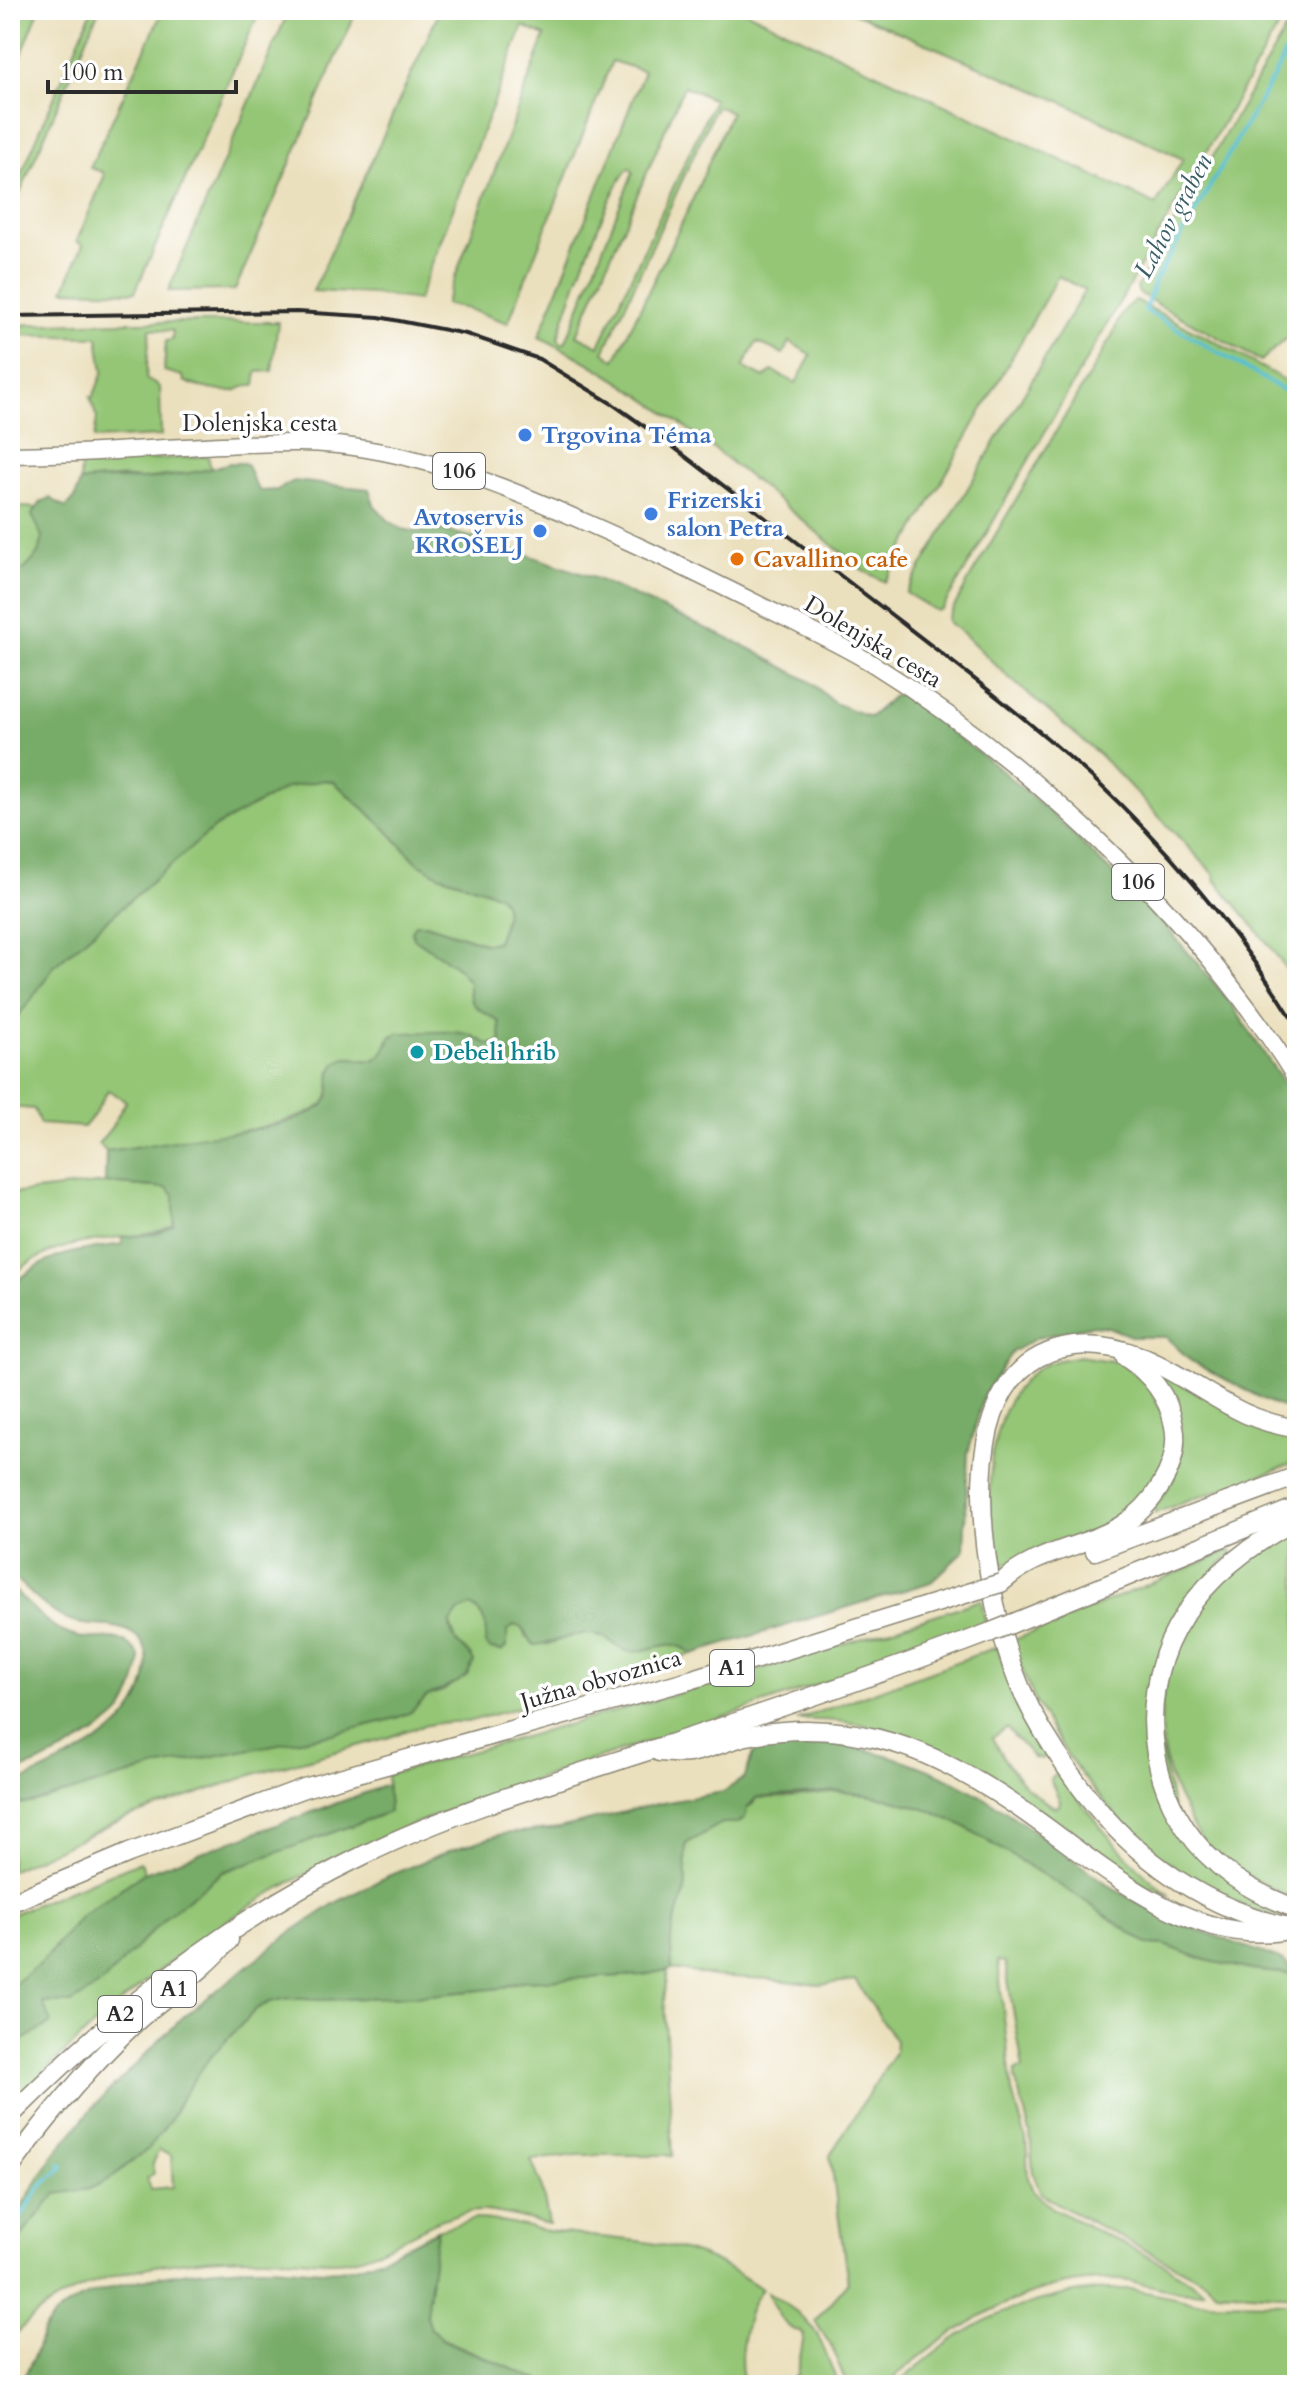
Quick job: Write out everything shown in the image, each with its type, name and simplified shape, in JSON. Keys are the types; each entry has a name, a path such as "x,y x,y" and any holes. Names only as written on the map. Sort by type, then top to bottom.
{"highway":[{"path":"1297,1429 1278,1426 1238,1410 1137,1353 1098,1346 1072,1347 1035,1359 1012,1380 994,1413 985,1449 984,1532 993,1597 1005,1644 1023,1693 1043,1732 1088,1797 1121,1833 1165,1871 1209,1900 1253,1918 1297,1929"},
{"path":"1001,1583 1011,1573 1037,1560 1105,1535 1130,1522 1152,1501 1170,1469 1175,1432 1168,1408 1154,1382 1144,1371 1113,1349"},
{"name":"Južna obvoznica","path":"10,1903 129,1853 304,1788 693,1679 1001,1583 1297,1476"},
{"name":"A1","path":"10,2168 87,2071 160,2000 209,1963 239,1925 329,1872 429,1825 528,1789 822,1693 991,1632 1297,1507"},
{"path":"1297,1520 1245,1552 1204,1589 1184,1615 1162,1661 1152,1722 1163,1783 1176,1814 1194,1840 1241,1883 1297,1909"},
{"path":"648,1751 688,1754 737,1738 785,1731 826,1730 898,1745 973,1778 1126,1884 1191,1918 1224,1929 1260,1934 1297,1929"},
{"name":"A2","path":"10,2116 122,2013 177,1968 239,1925"}],"main road":[{"name":"Dolenjska cesta","path":"10,455 256,443 310,443 363,448 445,467 511,490 741,594 869,661 947,714 1026,777 1100,844 1181,927 1253,1014 1297,1080"}],"green space":[{"path":"10,10 39,10 10,84"},
{"path":"92,10 99,10 10,216 10,200"},
{"path":"163,10 260,10 135,292 64,290 83,245 77,241 104,177 103,172 90,168"},
{"path":"289,10 357,10 235,290 168,291"},
{"path":"440,10 743,10 1156,205 1183,159 1058,100 847,10 1288,10 963,574 942,609 936,611 906,593 1085,290 1058,276 885,582 864,571 748,475 667,414 582,359 539,337 644,71 612,61 508,323 445,304 545,36 523,26 418,300 313,291","holes":["684,86 714,100 599,346 577,335","716,106 731,112 688,210 615,360 604,352","630,168 633,172 571,329 565,343 561,343 558,338 580,275 601,219 622,177","757,342 783,354 790,342 811,355 796,383 772,371 764,378 743,367"]},
{"path":"1297,10 1297,328 1261,361 1164,308 1139,293 1137,287"},
{"path":"1136,301 1297,387 1297,985 1270,946 1216,881 1214,874 1100,755 949,623 948,618 970,578 1121,316"},
{"path":"278,322 272,371 257,372 255,385 232,391 196,386 184,381 183,376 164,371 166,341 172,340 173,331 150,329 146,379 160,387 161,436 94,439 97,418 90,397 93,397 103,372 98,337 10,335 10,325"},
{"path":"208,456 211,470 142,479 123,477 80,482 81,464"},
{"path":"229,463 245,463 260,491 277,490 294,481 369,489 374,505 402,529 417,532 442,530 491,542 597,579 749,648 811,682 834,703 870,717 900,694 995,765 1053,815 1164,924 1230,1002 1297,1104 1297,1411 1272,1404 1191,1361 1166,1337 1133,1337 1094,1325 1037,1338 1012,1352 984,1395 968,1453 964,1551 931,1582 692,1654 685,1648 670,1645 627,1651 596,1634 534,1645 521,1627 514,1625 507,1631 507,1647 501,1651 491,1649 485,1644 483,1618 471,1606 459,1611 450,1624 454,1638 474,1662 467,1675 427,1696 411,1712 337,1733 161,1766 31,1803 10,1804 10,1784 19,1783 79,1753 116,1728 141,1694 148,1661 144,1646 133,1634 119,1628 64,1619 10,1574 10,1288 36,1268 62,1256 123,1244 121,1237 156,1234 174,1225 174,1195 167,1188 105,1183 106,1151 259,1129 292,1121 326,1101 331,1072 338,1062 345,1058 372,1060 384,1050 390,1037 398,1033 464,1033 489,1044 501,1040 499,1022 473,1003 469,982 458,968 414,938 411,931 415,924 426,924 487,944 497,942 506,910 502,899 497,894 439,875 418,863 334,782 325,780 288,787 215,827 54,966 29,1003 10,1024 10,576 36,557 41,545 42,539 32,515 41,502 50,498 66,508 75,498 80,482 163,477"},
{"path":"22,507 35,508 32,515 41,533 41,545 36,557 26,567 10,576 10,511"},
{"path":"325,780 334,782 418,863 439,875 497,894 502,899 506,910 497,941 488,944 426,924 414,938 458,968 469,982 473,1003 499,1022 501,1041 487,1044 471,1036 457,1034 390,1037 383,1052 374,1059 346,1058 330,1072 328,1098 312,1111 258,1128 155,1145 106,1151 98,1144 126,1101 108,1090 84,1127 40,1124 34,1109 10,1107 10,1024 54,966 215,827 288,787"},
{"path":"105,1183 167,1188 174,1195 174,1225 152,1233 58,1249 33,1260 10,1277 10,1194"},
{"path":"1079,1356 1118,1362 1146,1380 1168,1424 1165,1466 1130,1514 1058,1548 996,1567 990,1489 997,1433 1006,1408 1019,1387 1037,1369"},
{"path":"1157,1373 1297,1437 1297,1462 1155,1513 1154,1509 1174,1478"},
{"path":"1297,1527 1297,1901 1234,1867 1211,1850 1198,1835 1171,1781 1161,1725 1168,1668 1192,1616 1230,1574"},
{"path":"1231,1550 1233,1554 1221,1563 1149,1691 1177,1829 1297,1915 1297,1921 1260,1912 1222,1896 1190,1878 1130,1830 1058,1741 1024,1676 1012,1641"},
{"path":"10,1586 59,1629 78,1637 121,1640 135,1650 140,1661 131,1695 117,1716 72,1746 10,1773"},
{"path":"981,1600 986,1625 790,1695 468,1803 321,1866 273,1892 202,1938 103,2018 10,2104 10,2034 22,2040 50,2023 43,2003 223,1872 389,1812 387,1775 611,1713"},
{"path":"471,1606 483,1618 485,1643 491,1649 501,1651 507,1631 514,1625 521,1627 526,1637 547,1645 578,1634 594,1633 609,1638 627,1651 676,1645 692,1654 651,1670 467,1722 418,1727 261,1772 123,1819 10,1871 10,1804 31,1803 161,1766 337,1733 411,1712 427,1696 443,1691 467,1674 471,1656 458,1647 450,1623 459,1611"},
{"path":"997,1647 1010,1686 1047,1755 1042,1759 1034,1758 1007,1728 992,1738 1011,1769 1034,1794 1055,1807 1059,1806 1060,1801 1050,1779 1059,1772 1110,1838 1170,1896 1147,1886 1025,1799 941,1750 897,1733 849,1722 797,1720"},
{"path":"824,1743 891,1756 954,1781 1012,1816 1140,1904 1192,1928 1282,1960 1290,1966 1292,1974 1252,1970 1205,1960 1165,1945 1147,1944 1079,1897 962,1825 931,1811 887,1798 839,1791 756,1798 747,1808 745,1818 737,1823 722,1823 686,1844 685,1889 671,1938 672,1969 643,1975 522,1981 501,1988 430,1995 322,2000 288,1998 270,2002 256,2009 207,2061 148,2149 108,2180 89,2189 56,2194 28,2227 10,2255 10,2225 54,2154 97,2103 183,2017 290,1933 335,1903 388,1876 451,1850 502,1834 559,1828 657,1804 723,1792 745,1777 753,1753 778,1746"},
{"path":"387,1785 389,1812 223,1872 168,1915 101,1984 72,2003 43,2003 51,2023 21,2041 10,2034 10,1987 43,1961 80,1917 144,1873"},
{"path":"839,1791 887,1798 931,1811 962,1825 1079,1897 1147,1944 1165,1945 1205,1960 1252,1970 1297,1975 1297,2296 1216,2291 1205,2281 1041,2193 1033,2173 1030,2132 1015,2078 1016,2070 1023,2068 1005,1962 998,1961 1012,2092 1026,2139 1028,2178 1033,2191 1054,2209 1164,2264 1204,2291 1175,2291 1120,2280 1086,2281 1054,2287 993,2310 964,2326 885,2385 849,2385 846,2382 830,2344 815,2321 848,2283 830,2155 895,2052 896,2041 855,1980 819,1985 714,1976 672,1969 671,1944 685,1889 686,1844 753,1804 756,1798"},
{"path":"139,1862 144,1873 80,1917 43,1961 10,1987 10,1915"},
{"path":"668,1970 664,2001 673,2155 578,2155 531,2160 541,2184 549,2224 483,2211 447,2217 381,2249 347,2260 235,2257 165,2264 97,2282 65,2296 37,2314 13,2337 10,2334 10,2255 28,2227 56,2194 89,2189 108,2180 148,2149 207,2061 256,2009 288,1998 322,2000 430,1995 501,1988 522,1981 643,1975","holes":["159,2150 171,2156 173,2187 151,2189 147,2178 154,2173 152,2166"]},
{"path":"42,2105 10,2151 10,2137"},
{"path":"475,2219 663,2245 702,2256 740,2275 762,2289 751,2308 744,2335 741,2363 745,2385 550,2385 443,2339 431,2329 426,2315 437,2230"},
{"path":"437,2230 426,2315 431,2329 443,2340 550,2385 16,2385 28,2369 43,2331 54,2316 72,2303 96,2293 155,2277 217,2269 346,2269 381,2258"},
{"path":"1106,2289 1131,2289 1193,2302 1297,2303 1297,2385 895,2385 946,2344 989,2319 1046,2299"},
{"path":"768,2292 797,2312 817,2333 839,2385 786,2385 797,2375 804,2335 784,2322"}],"waterway":[{"name":"Lahov graben","path":"1297,29 1273,78 1155,281 1145,310 1297,398"},
{"path":"10,2233 41,2186 61,2169 63,2166 60,2164"}],"railway":[{"path":"10,316 297,312 379,317 466,334 539,359 668,443 955,664 1066,754 1122,806 1177,864 1252,959 1297,1026"}],"place":[{"name":"Trgovina Téma","path":"525,435"},
{"name":"Frizerski salon Petra","path":"651,514"},
{"name":"Avtoservis KROŠELJ","path":"540,531"},
{"name":"Cavallino cafe","path":"737,559"},
{"name":"Debeli hrib","path":"417,1052"}]}
